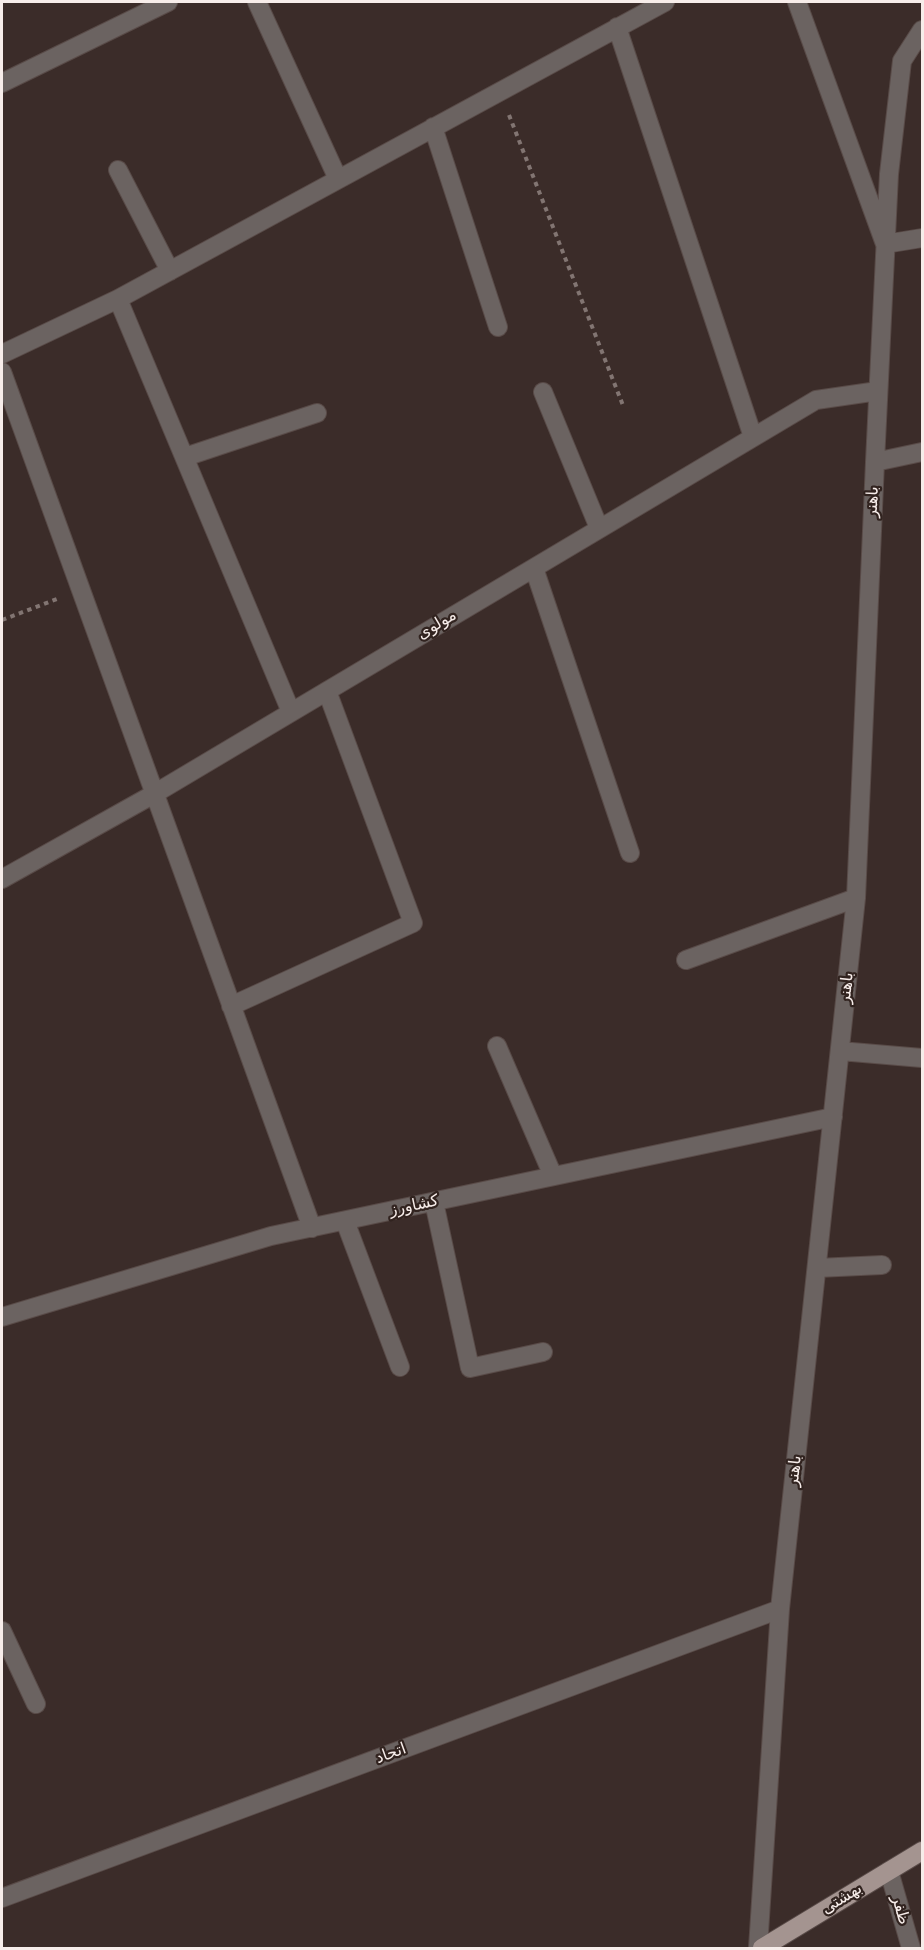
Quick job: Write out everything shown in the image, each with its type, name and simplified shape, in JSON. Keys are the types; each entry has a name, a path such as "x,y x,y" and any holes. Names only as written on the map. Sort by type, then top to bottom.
{"main road":[{"name":"بهشتی","path":"760,1948 922,1851"}],"street":[{"path":"2,83 168,2"},
{"path":"257,2 338,179"},
{"path":"2,354 118,299 665,2"},
{"path":"797,2 885,244 922,238"},
{"path":"617,27 753,437"},
{"name":"باهنر","path":"760,1948 780,1609 856,898 889,174 902,61 922,30"},
{"path":"433,128 498,327"},
{"path":"118,170 170,271"},
{"path":"118,299 291,712"},
{"path":"2,372 312,1228"},
{"name":"مولوی","path":"2,879 154,794 816,400 878,391"},
{"path":"543,392 599,528"},
{"path":"185,457 317,413"},
{"path":"875,462 922,452"},
{"path":"534,567 630,853"},
{"path":"231,1006 413,923 327,691"},
{"path":"686,960 856,898"},
{"path":"497,1046 554,1176"},
{"path":"840,1051 922,1058"},
{"name":"کشاورز","path":"2,1317 271,1236 833,1117"},
{"path":"434,1202 470,1368 543,1352"},
{"path":"345,1221 400,1367"},
{"path":"817,1268 882,1265"},
{"name":"اتحاد","path":"2,1898 780,1609"},
{"path":"2,1631 36,1704"},
{"name":"ظفر","path":"889,1870 911,1948"}],"path":[{"path":"500,91 624,408"},
{"path":"2,620 80,590"}]}
